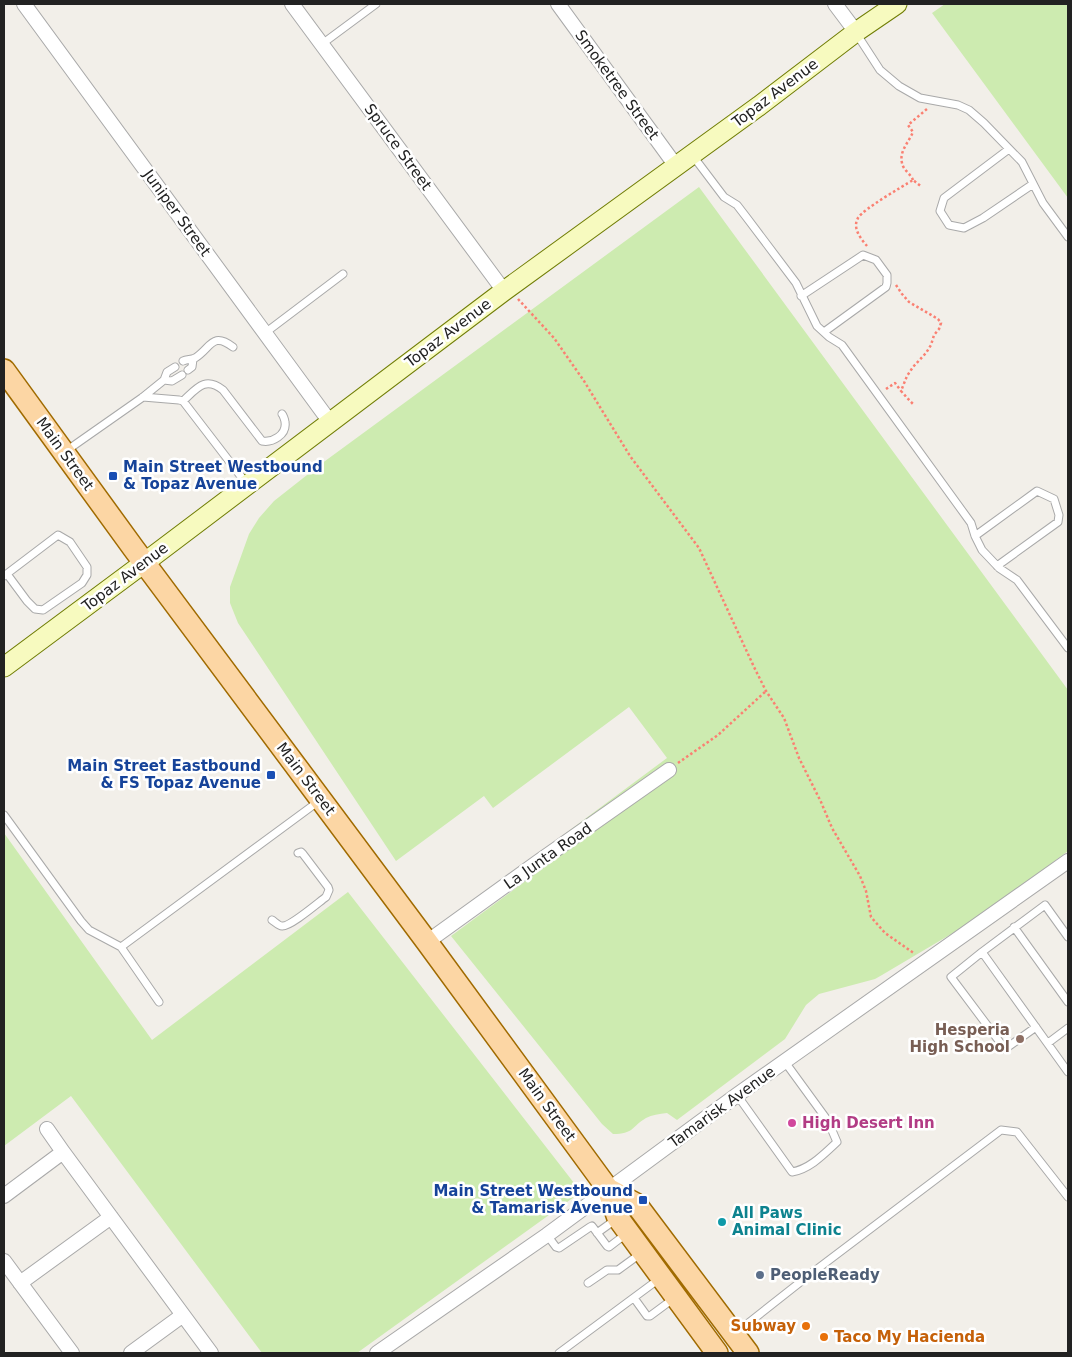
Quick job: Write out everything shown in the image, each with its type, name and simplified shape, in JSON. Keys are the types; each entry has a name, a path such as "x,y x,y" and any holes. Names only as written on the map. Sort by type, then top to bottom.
{"main road":[{"name":"Main Street","path":"4,370 144,563 428,942 608,1188 623,1225 712,1350"},
{"name":"Main Street","path":"608,1188 636,1204 748,1353"}],"street":[{"name":"Juniper Street","path":"24,4 330,422"},
{"name":"Spruce Street","path":"292,4 506,290"},
{"name":"Smoketree Street","path":"558,4 676,166"},
{"path":"835,4 856,32"},
{"name":"Topaz Avenue","path":"4,667 506,290 759,106 856,32 897,4"},
{"name":"La Junta Road","path":"428,942 668,770"},
{"name":"Tamarisk Avenue","path":"377,1353 547,1235 608,1188 737,1095 1068,861"},
{"path":"47,1129 211,1353"},
{"path":"4,1196 63,1152"},
{"path":"20,1283 111,1217"},
{"path":"4,1261 72,1353"},
{"path":"131,1353 183,1315"}],"lane":[{"path":"322,44 376,4"},
{"path":"856,32 880,70 899,86 920,98 958,105 969,110 984,123 1022,162 1043,203 1068,237"},
{"path":"1009,149 944,198 940,211 949,225 964,228 983,218 1033,184"},
{"path":"692,154 724,198 737,205 796,283 817,326 842,345 878,394 971,523 982,550 997,566 1017,580 1068,648"},
{"path":"801,296 862,255 876,260 887,275 886,287 824,332"},
{"path":"265,333 343,274"},
{"path":"183,361 193,359 207,346 220,340 226,341 233,347"},
{"path":"164,380 172,381 192,367 193,359"},
{"path":"64,452 142,398 164,380 167,372 175,367"},
{"path":"183,401 202,385 216,384 223,390 262,441 268,442 282,434 285,428 282,414"},
{"path":"142,398 183,401 248,485"},
{"path":"975,536 1037,491 1054,499 1059,515 1058,522 997,566"},
{"path":"58,535 70,542 87,567 87,574 82,582 43,610 35,609 5,575 58,535"},
{"path":"121,947 321,799"},
{"path":"4,816 81,921 89,930 121,947 159,1002"},
{"path":"272,920 286,926 328,894 328,887 301,852 298,853"},
{"path":"1036,1027 1005,1049 952,977 1014,927 1045,905 1068,937"},
{"path":"1014,927 1068,1002"},
{"path":"982,952 1068,1072"},
{"path":"1048,1044 1068,1028"},
{"path":"737,1095 792,1172 802,1170 817,1160 837,1142 828,1121 785,1062"},
{"path":"734,1335 808,1276 1001,1130 1018,1132 1068,1197"},
{"path":"597,1233 623,1225"},
{"path":"547,1235 556,1247 559,1248 592,1226 607,1246 610,1247 623,1225"},
{"path":"588,1283 607,1270 618,1270 642,1252"},
{"path":"559,1353 661,1278"},
{"path":"634,1298 647,1316 650,1316 676,1297"}],"path":[{"path":"922,187 913,180 902,163 904,148 913,132 908,125 925,109 933,110"},
{"path":"871,249 858,234 856,226 858,217 913,180"},
{"path":"895,279 897,288 905,298 938,319 941,323 931,345 913,367 901,390"},
{"path":"506,290 554,338 630,456 699,548 742,643 766,691 784,718 799,758 832,828 860,876 866,891 871,917 885,933 926,962"},
{"path":"878,394 895,383 913,404"},
{"path":"668,770 718,735 766,691"}],"green space":[{"path":"945,4 1068,4 1068,198 932,13"},
{"path":"699,187 1068,690 1068,851 980,917 882,975 875,979 819,994 806,1005 785,1039 677,1120 667,1113 656,1115 646,1118 625,1133 613,1134 602,1124 451,936 539,871 531,859 667,758 629,707 493,808 484,796 396,861 238,623 230,603 230,587 249,534 259,518 274,501 321,464"},
{"path":"4,833 152,1040 348,892 581,1192 357,1353 262,1353 71,1096 4,1146"}],"place":[{"name":"Main Street Westbound & Topaz Avenue","path":"113,476"},
{"name":"Main Street Eastbound & FS Topaz Avenue","path":"271,775"},
{"name":"Hesperia High School","path":"1020,1039"},
{"name":"High Desert Inn","path":"792,1123"},
{"name":"Main Street Westbound & Tamarisk Avenue","path":"643,1200"},
{"name":"All Paws Animal Clinic","path":"722,1222"},
{"name":"PeopleReady","path":"760,1275"},
{"name":"Subway","path":"806,1326"},
{"name":"Taco My Hacienda","path":"824,1337"}]}
